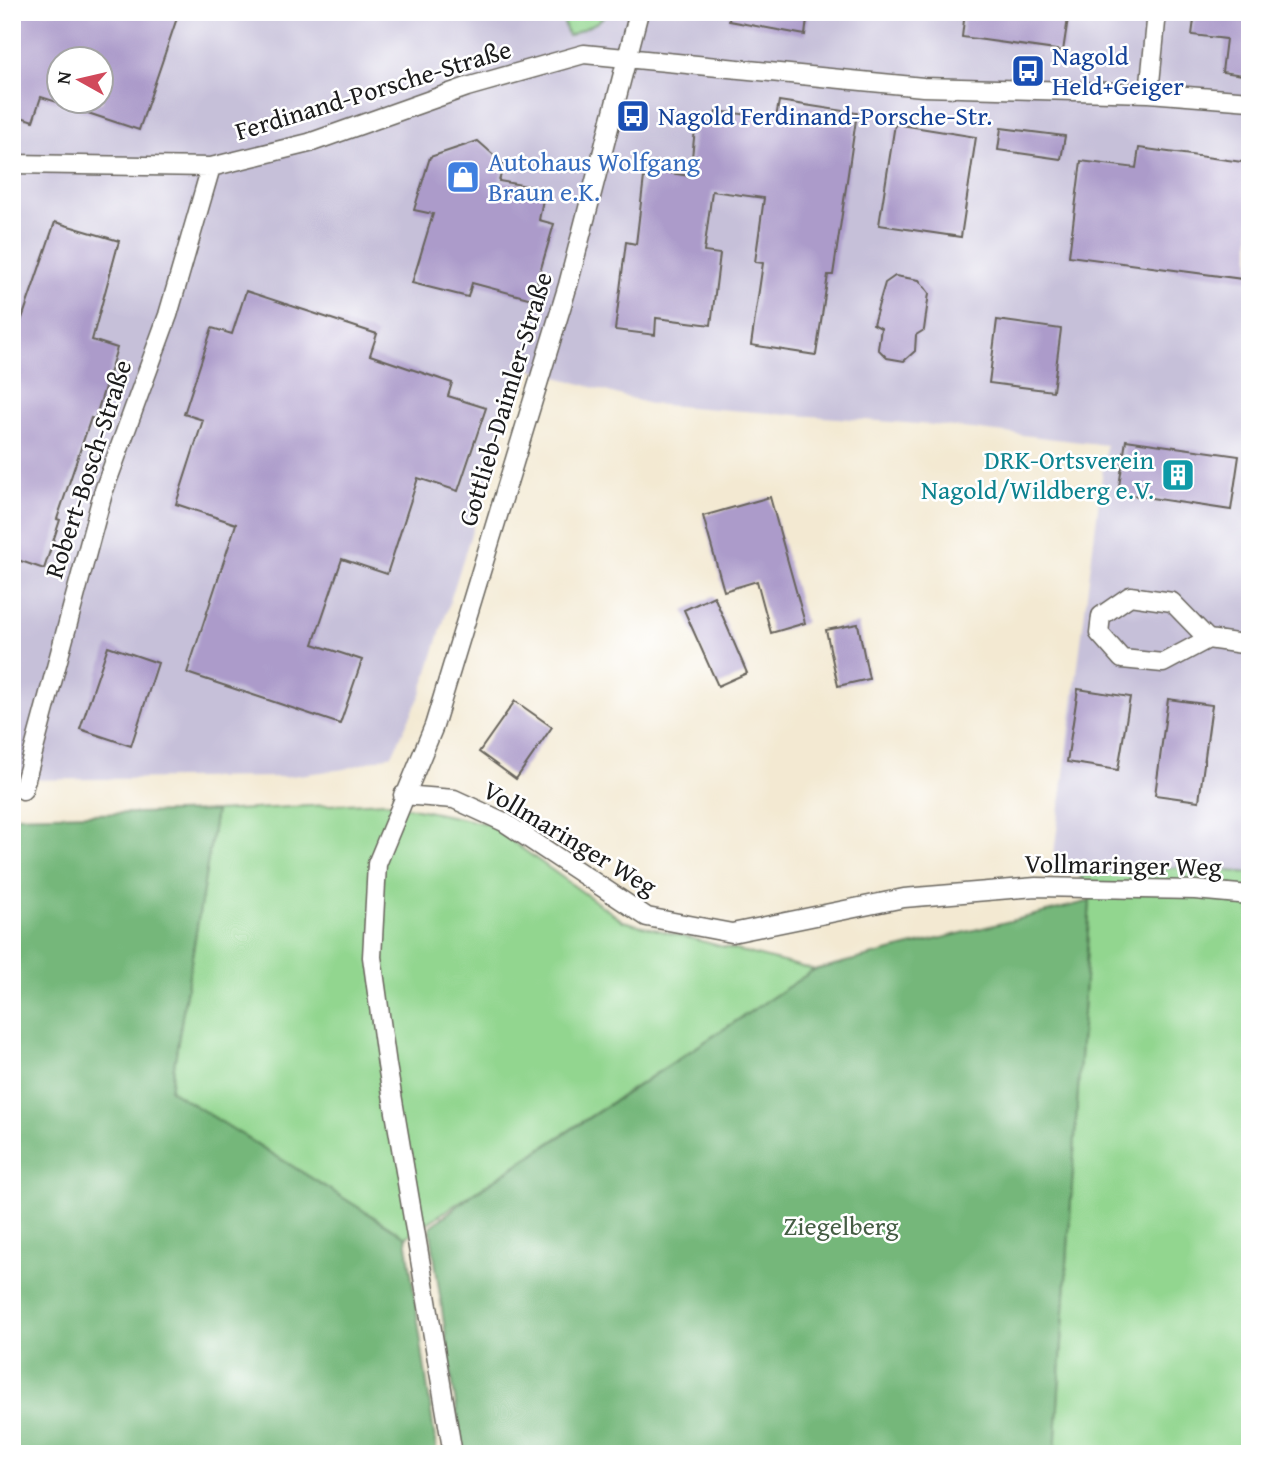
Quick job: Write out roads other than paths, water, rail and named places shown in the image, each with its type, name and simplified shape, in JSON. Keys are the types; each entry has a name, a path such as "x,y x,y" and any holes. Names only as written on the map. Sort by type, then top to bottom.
{"street":[{"name":"Gottlieb-Daimler-Straße","path":"403,795 433,726 568,285 639,12"},
{"path":"1149,93 1157,12"},
{"name":"Ferdinand-Porsche-Straße","path":"12,164 211,167 309,143 467,88 584,54 923,87 1149,93 1250,102"},
{"name":"Robert-Bosch-Straße","path":"23,790 103,493 169,315 211,167"},
{"path":"1208,639 1172,602 1130,596 1101,616 1099,633 1122,659 1163,663 1208,639 1250,645"},
{"path":"403,795 377,864 372,957 387,1065 453,1454"},
{"name":"Vollmaringer Weg","path":"403,795 454,799 504,822 647,917 732,933 904,898 1036,887 1195,890 1250,895"}],"place":[{"name":"Nagold Held+Geiger","path":"1028,71"},
{"name":"Nagold Ferdinand-Porsche-Str.","path":"633,116"},
{"name":"Autohaus Wolfgang Braun e.K.","path":"463,177"},
{"name":"DRK-Ortsverein Nagold/Wildberg e.V.","path":"1178,475"}],"park label":[{"name":"Ziegelberg","path":"841,1226"}]}
